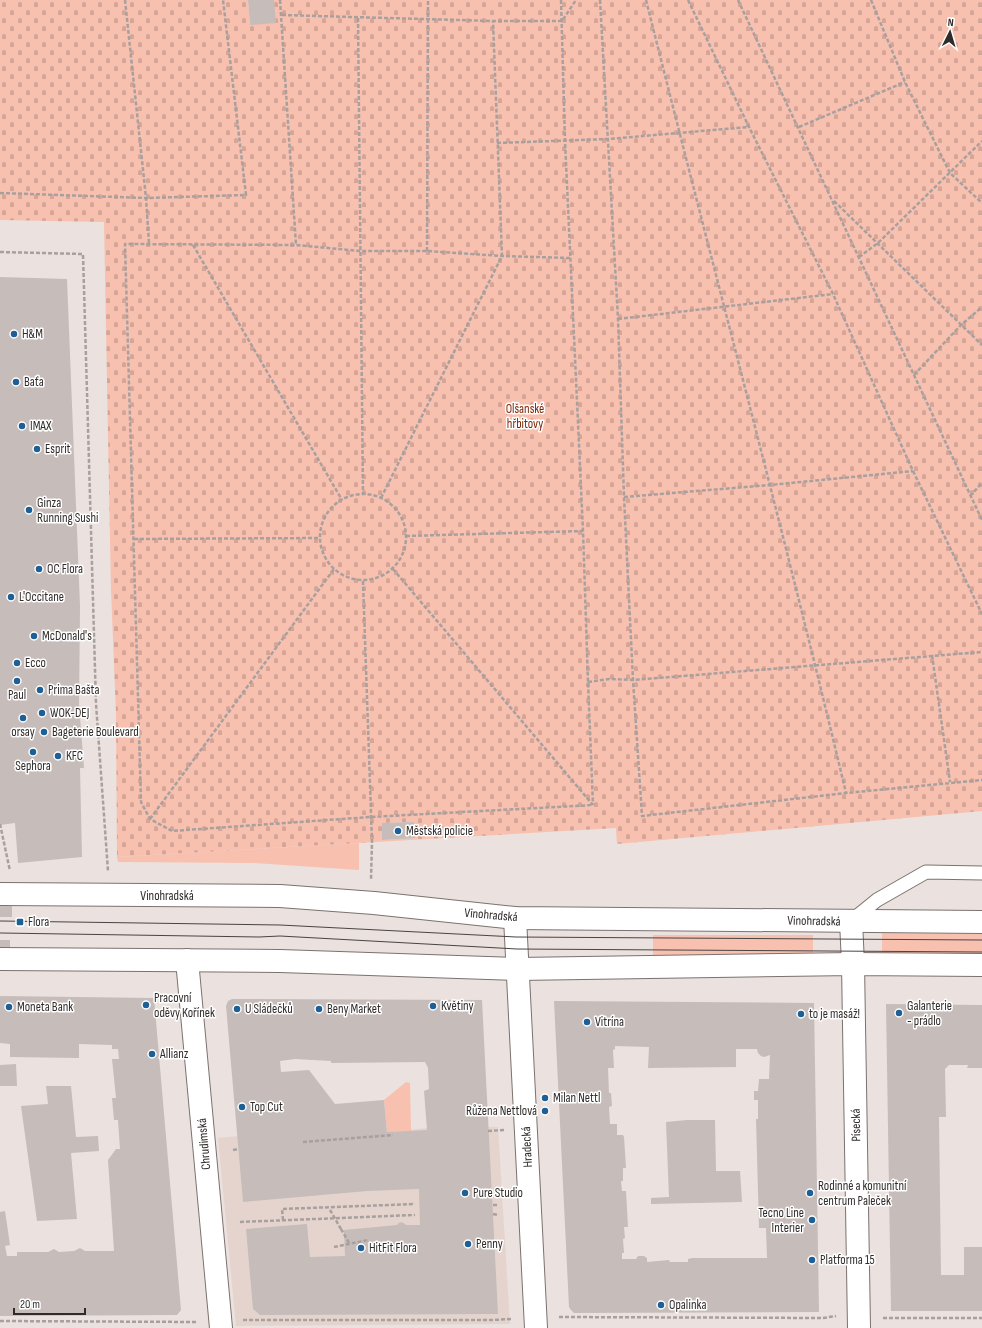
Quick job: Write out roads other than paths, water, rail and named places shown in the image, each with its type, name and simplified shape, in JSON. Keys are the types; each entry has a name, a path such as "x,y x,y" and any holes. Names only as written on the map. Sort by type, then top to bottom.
{"main road":[{"name":"Vinohradská","path":"0,894 280,896 374,903 515,918 982,922"},
{"name":"Hradecká","path":"515,918 536,1323"},
{"name":"Písecká","path":"851,921 859,1321"},
{"path":"0,959 280,961 518,968 853,964 982,965"},
{"name":"Chrudimská","path":"186,960 220,1324"}],"lane":[{"path":"851,921 877,900 926,872 982,873"}],"tram line":[{"path":"0,921 280,925 516,937 982,940"},
{"path":"0,933 259,937 280,936 517,949 982,952"}],"place":[{"name":"H&M","path":"14,334"},
{"name":"Baťa","path":"16,382"},
{"name":"IMAX","path":"22,426"},
{"name":"Esprit","path":"37,449"},
{"name":"Ginza Running Sushi","path":"29,510"},
{"name":"OC Flora","path":"39,569"},
{"name":"L'Occitane","path":"11,597"},
{"name":"McDonald's","path":"34,636"},
{"name":"Ecco","path":"17,663"},
{"name":"Paul","path":"17,681"},
{"name":"Prima Bašta","path":"40,690"},
{"name":"WOK-DEJ","path":"42,713"},
{"name":"orsay","path":"23,718"},
{"name":"Bageterie Boulevard","path":"44,732"},
{"name":"Sephora","path":"33,752"},
{"name":"KFC","path":"58,756"},
{"name":"Městská policie","path":"398,831"},
{"name":"Flora","path":"20,922"},
{"name":"Pracovní oděvy Kořínek","path":"146,1005"},
{"name":"Květiny","path":"433,1006"},
{"name":"Moneta Bank","path":"9,1007"},
{"name":"U Sládečků","path":"237,1009"},
{"name":"Beny Market","path":"319,1009"},
{"name":"Galanterie - prádlo","path":"899,1013"},
{"name":"to je masáž!","path":"801,1014"},
{"name":"Vitrína","path":"587,1022"},
{"name":"Allianz","path":"152,1054"},
{"name":"Milan Nettl","path":"545,1098"},
{"name":"Top Cut","path":"242,1107"},
{"name":"Růžena Nettlová","path":"545,1111"},
{"name":"Pure Studio","path":"465,1193"},
{"name":"Rodinné a komunitní centrum Paleček","path":"810,1193"},
{"name":"Tecno Line Interier","path":"812,1220"},
{"name":"Penny","path":"468,1244"},
{"name":"HitFit Flora","path":"361,1248"},
{"name":"Platforma 15","path":"812,1260"},
{"name":"Opalinka","path":"661,1305"}],"park label":[{"name":"Olšanské hřbitovy","path":"525,416"}]}
